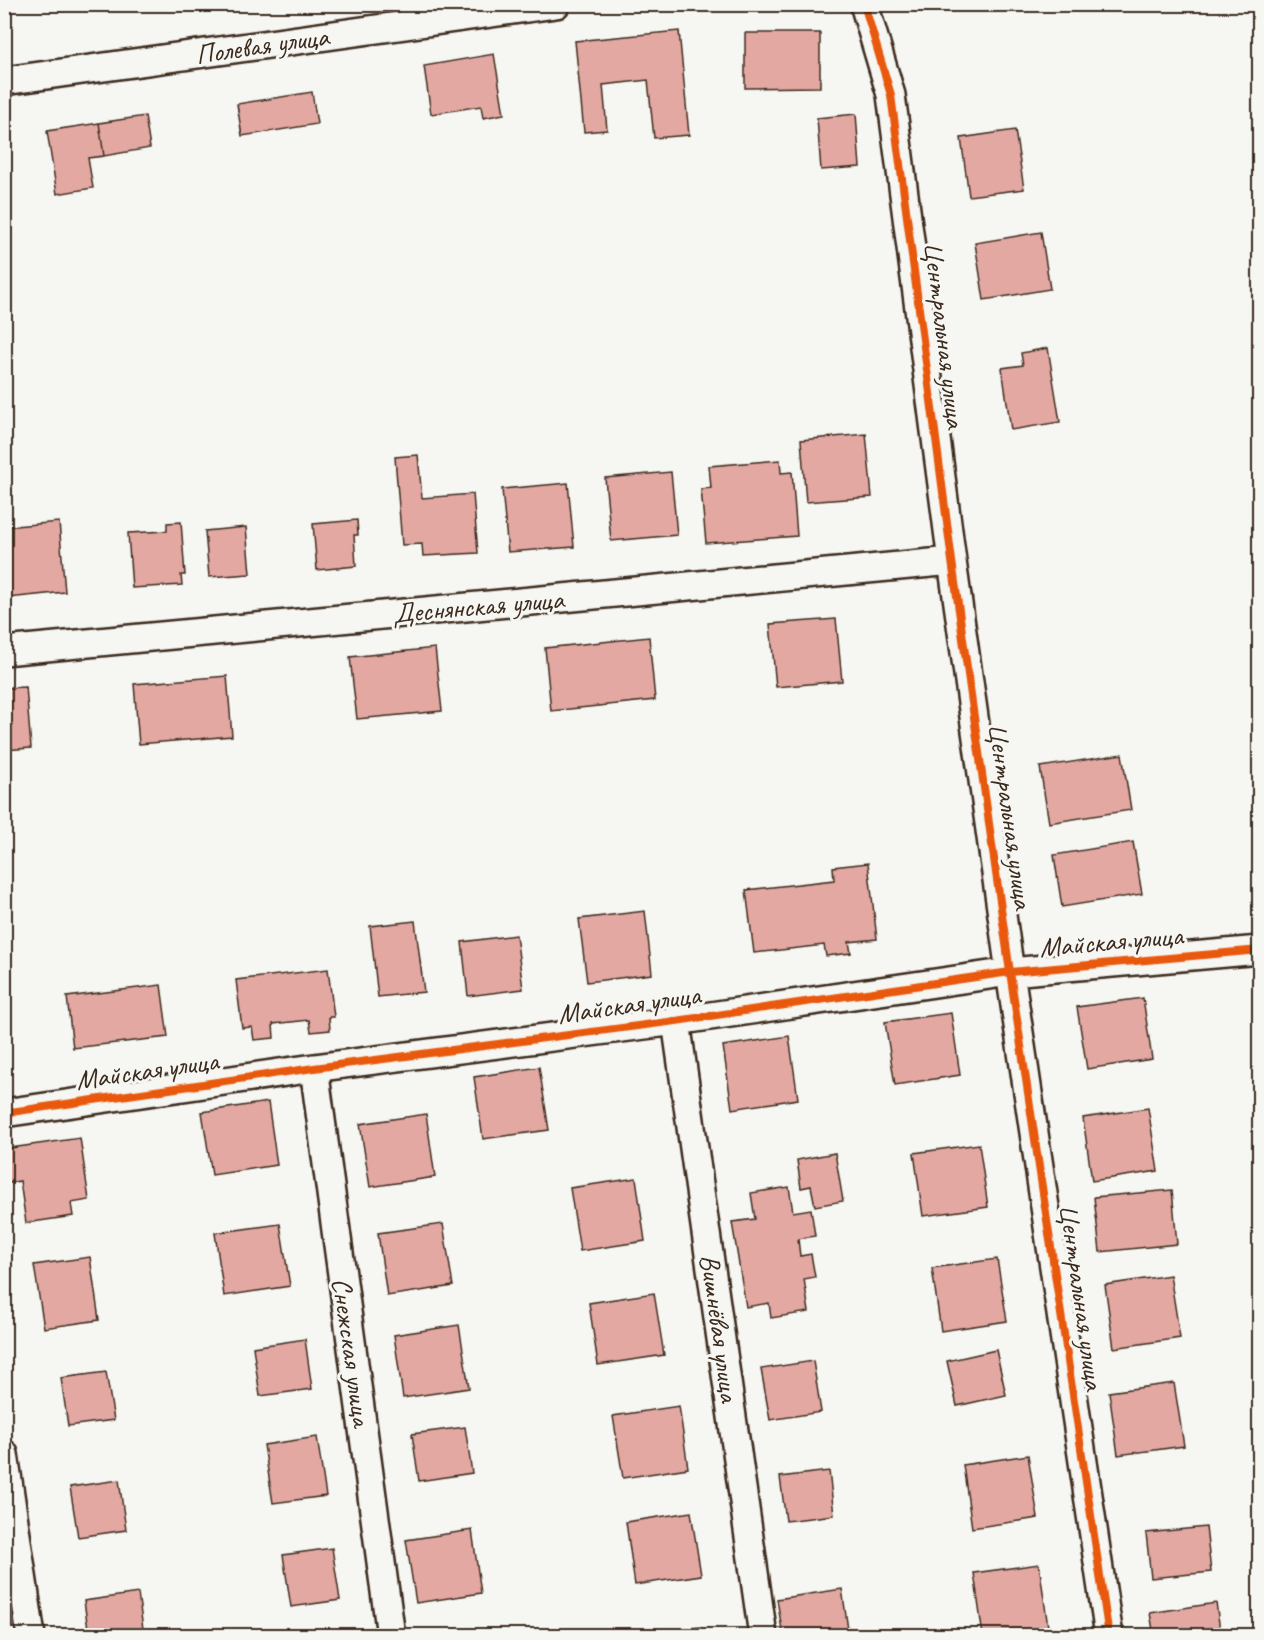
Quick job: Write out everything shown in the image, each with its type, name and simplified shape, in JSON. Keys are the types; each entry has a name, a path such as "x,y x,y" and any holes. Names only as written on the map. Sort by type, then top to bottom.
{"street":[{"name":"Полевая улица","path":"4,81 556,4"},
{"name":"Центральная улица","path":"864,4 891,95 952,561 1010,972 1109,1635"},
{"name":"Деснянская улица","path":"4,651 952,561"},
{"name":"Майская улица","path":"4,1113 314,1068 676,1022 1010,972 1260,950"},
{"name":"Вишнёвая улица","path":"676,1022 763,1635"},
{"name":"Снежская улица","path":"314,1068 390,1635"},
{"path":"4,1454 31,1635"}],"building":[{"path":"61,4 106,4 61,11"},
{"path":"679,31 689,135 654,138 648,80 603,85 607,130 584,132 575,41"},
{"path":"745,33 820,33 820,87 745,88"},
{"path":"494,54 504,114 483,118 481,106 431,114 424,66"},
{"path":"312,92 317,124 242,136 237,104"},
{"path":"856,114 860,167 821,170 817,118"},
{"path":"145,116 150,148 104,156 99,123"},
{"path":"99,123 104,156 88,158 93,188 57,194 47,131"},
{"path":"1015,130 1024,189 969,196 961,138"},
{"path":"1041,232 1050,289 984,300 975,243"},
{"path":"1048,348 1060,422 1011,430 1002,368 1023,365 1021,353"},
{"path":"866,434 872,497 806,502 801,440"},
{"path":"418,455 422,498 473,494 478,553 423,556 422,544 402,545 395,457"},
{"path":"780,460 781,473 792,472 797,536 706,543 701,489 711,488 709,466"},
{"path":"671,472 677,535 611,541 605,478"},
{"path":"568,483 574,547 508,552 502,489"},
{"path":"357,520 358,535 354,535 356,566 317,570 313,524"},
{"path":"59,522 65,592 8,598 6,581 4,581 4,527"},
{"path":"181,522 185,575 181,575 182,585 132,588 128,533 167,531 167,523"},
{"path":"246,527 250,574 209,577 205,531"},
{"path":"836,619 842,681 776,687 770,624"},
{"path":"649,637 655,700 551,711 545,648"},
{"path":"435,648 442,711 357,719 350,657"},
{"path":"227,676 232,736 139,744 134,684"},
{"path":"26,687 31,748 4,750 4,688"},
{"path":"1122,754 1131,810 1049,823 1040,767"},
{"path":"1133,842 1142,894 1062,907 1054,855"},
{"path":"868,863 877,939 849,942 851,953 826,956 824,945 754,953 746,890 834,880 833,867"},
{"path":"645,911 652,974 587,982 579,919"},
{"path":"415,921 424,992 378,997 370,926"},
{"path":"516,935 523,989 468,996 462,942"},
{"path":"328,969 334,1017 329,1017 330,1030 311,1032 309,1020 273,1024 274,1038 254,1040 252,1027 242,1028 236,980"},
{"path":"161,985 168,1037 73,1048 67,997"},
{"path":"1143,998 1152,1059 1087,1069 1077,1007"},
{"path":"951,1013 960,1075 895,1085 885,1022"},
{"path":"789,1036 798,1099 732,1109 723,1046"},
{"path":"539,1067 549,1130 483,1139 474,1077"},
{"path":"268,1102 277,1165 212,1175 202,1112"},
{"path":"1148,1108 1158,1171 1092,1181 1083,1118"},
{"path":"426,1114 435,1177 370,1187 360,1124"},
{"path":"80,1138 89,1200 71,1203 73,1216 26,1223 20,1181 4,1184 4,1149"},
{"path":"979,1144 988,1207 923,1216 914,1153"},
{"path":"835,1153 843,1201 815,1206 811,1186 801,1188 797,1160"},
{"path":"636,1178 645,1241 580,1251 570,1188"},
{"path":"789,1187 793,1212 811,1209 815,1236 798,1239 800,1256 811,1254 815,1277 804,1279 809,1312 771,1318 769,1303 746,1307 732,1222 755,1219 751,1193"},
{"path":"1172,1190 1177,1244 1100,1252 1094,1197"},
{"path":"280,1224 290,1286 224,1296 215,1233"},
{"path":"443,1224 453,1286 387,1296 378,1233"},
{"path":"90,1257 99,1320 44,1328 34,1265"},
{"path":"997,1259 1007,1321 941,1331 932,1268"},
{"path":"1170,1275 1180,1338 1114,1348 1105,1285"},
{"path":"654,1293 664,1355 598,1365 589,1303"},
{"path":"459,1325 469,1388 403,1398 394,1335"},
{"path":"305,1339 312,1389 260,1396 253,1347"},
{"path":"996,1350 1006,1395 957,1406 947,1361"},
{"path":"813,1361 821,1412 770,1420 761,1369"},
{"path":"106,1372 114,1420 68,1426 61,1378"},
{"path":"1174,1383 1184,1446 1118,1455 1109,1392"},
{"path":"679,1406 688,1468 623,1478 613,1416"},
{"path":"465,1427 472,1473 419,1481 412,1434"},
{"path":"317,1437 326,1496 273,1503 264,1445"},
{"path":"1028,1455 1038,1518 972,1528 963,1465"},
{"path":"829,1471 834,1515 786,1521 780,1477"},
{"path":"119,1480 126,1530 78,1537 70,1487"},
{"path":"691,1512 701,1575 635,1585 626,1522"},
{"path":"1206,1527 1211,1572 1151,1578 1146,1533"},
{"path":"472,1530 481,1593 416,1603 406,1540"},
{"path":"332,1548 340,1600 291,1607 283,1555"},
{"path":"1039,1564 1048,1627 983,1636 974,1573"},
{"path":"842,1589 849,1636 783,1636 777,1599"},
{"path":"138,1593 144,1636 89,1636 84,1601"},
{"path":"1216,1603 1221,1636 1154,1636 1150,1613"},
{"path":"701,1627 701,1636 658,1636 658,1631"}],"cycle path":[{"path":"864,4 891,95 952,561 1010,972 1109,1636"},
{"path":"4,1113 314,1068 676,1021 1010,972 1260,950"}]}
